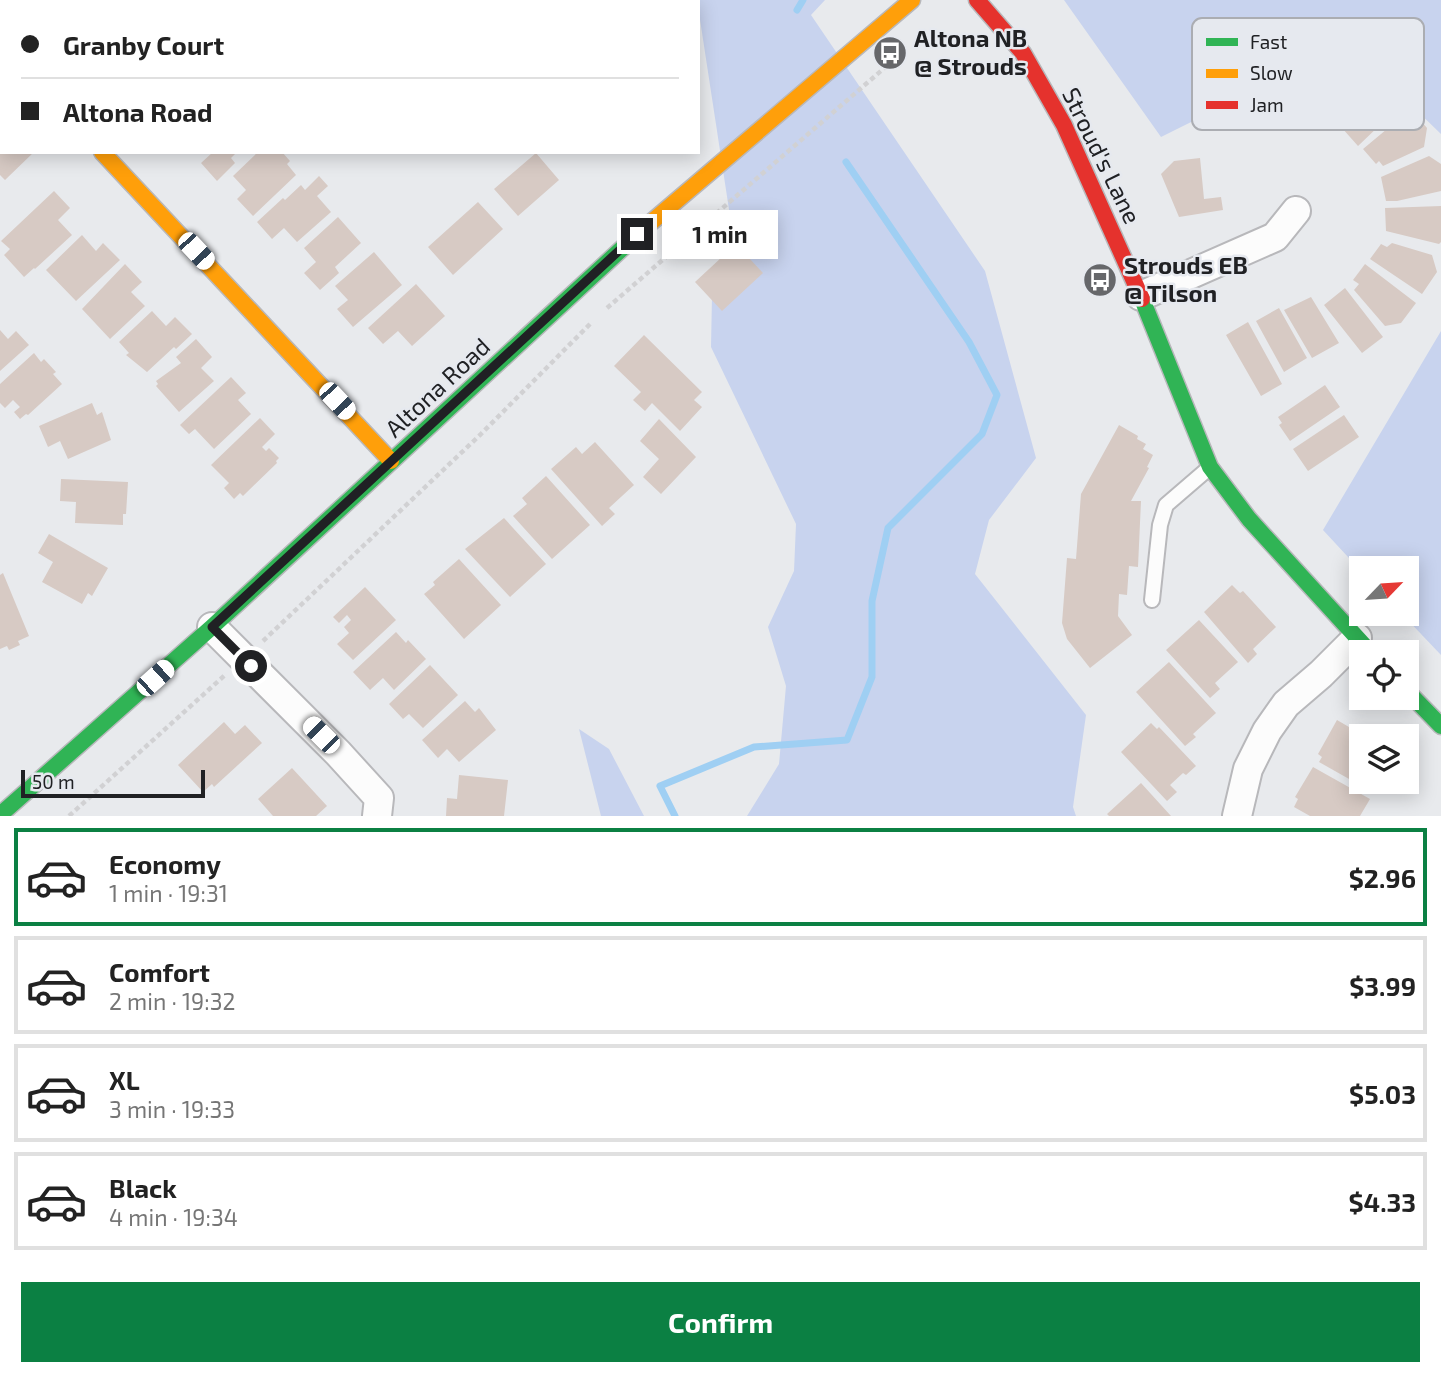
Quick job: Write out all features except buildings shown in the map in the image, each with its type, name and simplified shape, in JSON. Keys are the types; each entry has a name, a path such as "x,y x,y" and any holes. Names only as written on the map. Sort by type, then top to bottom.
{"main road":[{"name":"Altona Road","path":"0,815 212,627 657,215 912,0"},
{"name":"Stroud's Lane","path":"977,0 1023,53 1064,125 1141,296 1210,467 1249,519 1359,640"},
{"path":"111,155 391,461"},
{"path":"1419,703 1441,726"}],"street":[{"path":"1141,296 1275,237 1296,211"},
{"path":"212,627 338,752 379,798 377,816"},
{"path":"1237,816 1248,769 1267,731 1286,704 1321,674 1349,656"}],"lane":[{"path":"1152,600 1160,525 1166,505 1210,467"}],"path":[{"path":"69,816 243,659 480,435 598,316 898,56"}],"shaded area":[{"path":"700,0 825,0 811,15 985,271 1036,458 989,520 975,574 1086,715 1073,807 1076,816 747,816 779,764 786,686 768,627 794,571 796,524 711,347 712,296 730,216 700,20"},
{"path":"1064,0 1441,0 1441,134 1424,118 1424,18 1192,18 1192,122 1161,137"},
{"path":"1441,331 1441,655 1413,626 1419,626 1419,556 1349,558 1323,530"},
{"path":"579,729 609,749 644,816 601,816"}],"waterway":[{"path":"797,10 803,0"},
{"path":"675,816 660,786 754,747 847,740 872,677 872,601 888,528 982,434 997,395 969,342 846,162"}],"traffic: fast":[{"path":"0,815 212,627 641,231"},
{"path":"1142,299 1210,467 1249,519 1359,640"},
{"path":"1419,703 1441,726"}],"traffic: slow":[{"path":"641,231 912,0"},
{"path":"104,154 391,461"}],"traffic: jam":[{"path":"977,0 1023,53 1064,125 1142,299"}],"place":[{"name":"Altona NB @ Strouds","path":"890,53"},
{"name":"Strouds EB @ Tilson","path":"1100,280"}],"route":[{"path":"251,666 212,627 637,234"}]}
